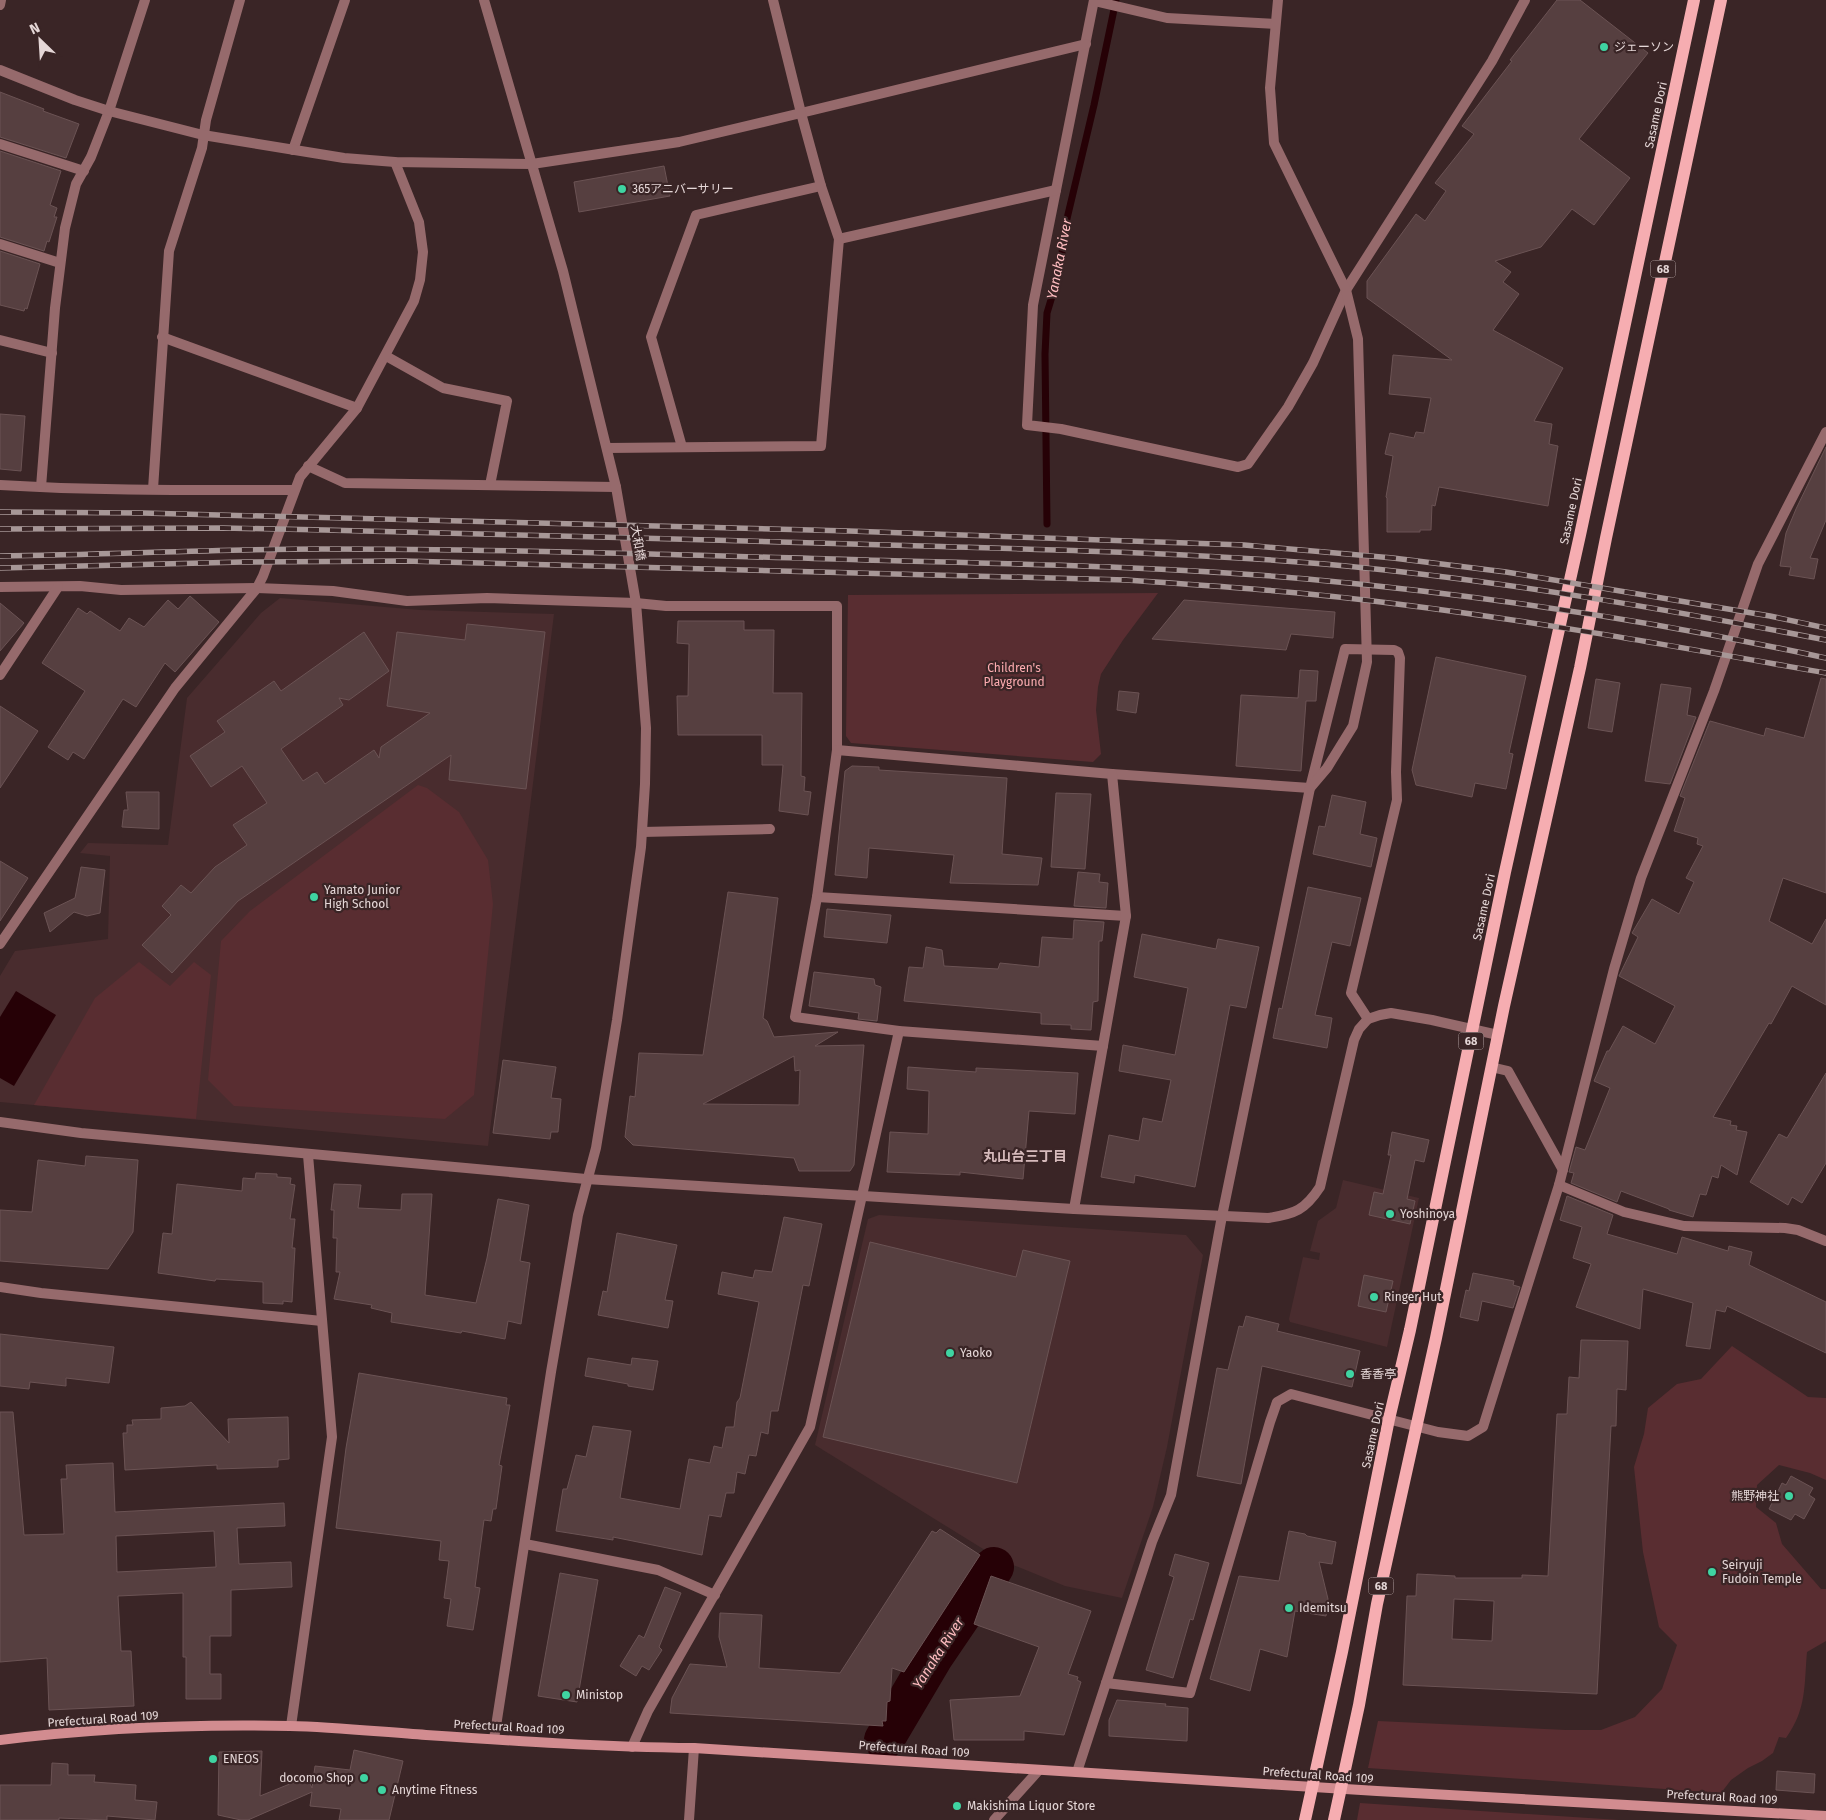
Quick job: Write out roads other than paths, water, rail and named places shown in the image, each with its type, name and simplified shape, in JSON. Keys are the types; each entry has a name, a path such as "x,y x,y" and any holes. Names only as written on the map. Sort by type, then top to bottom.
{"main road":[{"name":"Sasame Dori","path":"1306,1820 1505,872 1580,535 1694,0"},
{"name":"68","path":"1334,1820 1359,1705 1377,1604 1491,1067 1580,668 1721,0"},
{"name":"Prefectural Road 109","path":"0,1740 105,1729 196,1726 291,1726 632,1747 694,1748 1377,1791 1826,1816"}],"street":[{"path":"0,5 1,0"},
{"path":"41,487 60,263 65,228 76,184 91,157 109,111 145,0"},
{"path":"153,489 169,251 202,148 203,135 240,0"},
{"path":"293,150 345,0"},
{"name":"大和橋","path":"484,0 563,271 616,487 636,603 646,728 642,832 617,1020 596,1148 578,1215 494,1739"},
{"path":"607,448 821,446 840,239 821,186 773,0"},
{"path":"1278,0 1270,88 1274,143 1346,290 1358,338 1367,662 1353,726 1327,768 1310,788"},
{"path":"1275,24 1167,18 1098,2 1086,44 1033,305 1027,425 1061,429 1238,467 1248,464 1288,407 1313,363 1346,290 1492,61 1525,0"},
{"path":"0,70 75,100 109,111 203,135 344,158 395,162 532,164 679,142 1086,44"},
{"path":"0,144 84,171"},
{"path":"0,944 176,688 257,588 300,477 357,408 414,301 420,280 423,252 419,222 395,162"},
{"path":"682,448 651,337 696,215 821,186"},
{"path":"840,239 1056,190"},
{"path":"0,244 60,263"},
{"path":"162,337 357,408"},
{"path":"0,340 52,353"},
{"path":"386,356 443,388 507,401 490,485"},
{"path":"1106,1683 1190,1693 1277,1402 1291,1394 1416,1427 1468,1436 1483,1427 1559,1185 1614,969 1641,878 1714,691 1758,564 1825,437"},
{"path":"308,466 345,483 616,487"},
{"path":"0,485 293,495"},
{"path":"0,587 80,586 121,590 257,588 333,591 407,602 487,598 636,603 666,606 837,606 837,750 817,897 795,1017 899,1031 1103,1046"},
{"path":"0,675 58,587"},
{"path":"1077,1772 1152,1542 1171,1495 1222,1216 1310,788 1345,649 1394,650 1398,652 1400,658 1396,772 1397,800 1351,992 1368,1019"},
{"path":"837,750 1112,774 1310,788"},
{"path":"1074,1209 1126,916 1112,774"},
{"path":"642,832 770,829"},
{"path":"817,897 1126,916"},
{"path":"0,1122 81,1133 586,1180 1074,1209 1268,1218 1285,1216 1301,1210 1320,1187 1354,1040 1359,1029 1368,1019 1391,1013 1498,1035"},
{"path":"632,1747 648,1711 810,1427 899,1031"},
{"path":"1491,1067 1508,1071 1563,1170"},
{"path":"291,1726 332,1437 308,1155"},
{"path":"1559,1185 1624,1212 1684,1226 1785,1228 1798,1230 1826,1241"},
{"path":"0,1287 41,1293 322,1321"},
{"path":"525,1544 658,1570 715,1595"},
{"path":"689,1820 694,1748"},
{"path":"994,1820 1039,1770"}],"waterway":[{"name":"Yanaka River","path":"1047,524 1045,354 1047,313 1060,270 1065,227 1094,105 1116,0"},
{"name":"Yanaka River","path":"884,1740 933,1657 994,1567"}],"railway":[{"path":"0,512 143,513 849,531 1244,545 1393,558 1506,572 1770,616 1826,628"},
{"path":"0,529 223,528 325,530 1124,552 1224,557 1387,570 1513,586 1639,606 1826,640"},
{"path":"0,556 282,549 390,549 1032,564 1197,571 1373,585 1503,601 1697,632 1826,658"},
{"path":"0,568 243,562 404,561 1126,580 1296,593 1451,611 1612,636 1826,673"}],"place":[{"name":"ジェーソン","path":"1604,47"},
{"name":"365アニバーサリー","path":"622,189"},
{"name":"Yamato Junior High School","path":"314,897"},
{"name":"Yoshinoya","path":"1390,1214"},
{"name":"Ringer Hut","path":"1374,1297"},
{"name":"Yaoko","path":"950,1353"},
{"name":"香香亭","path":"1350,1374"},
{"name":"熊野神社","path":"1789,1496"},
{"name":"Seiryuji Fudoin Temple","path":"1712,1572"},
{"name":"Idemitsu","path":"1289,1608"},
{"name":"Ministop","path":"566,1695"},
{"name":"ENEOS","path":"213,1759"},
{"name":"docomo Shop","path":"364,1778"},
{"name":"Anytime Fitness","path":"382,1790"},
{"name":"Makishima Liquor Store","path":"957,1806"}],"district":[{"name":"丸山台三丁目","path":"1025,1156"}],"park label":[{"name":"Children's Playground","path":"1014,675"}]}
